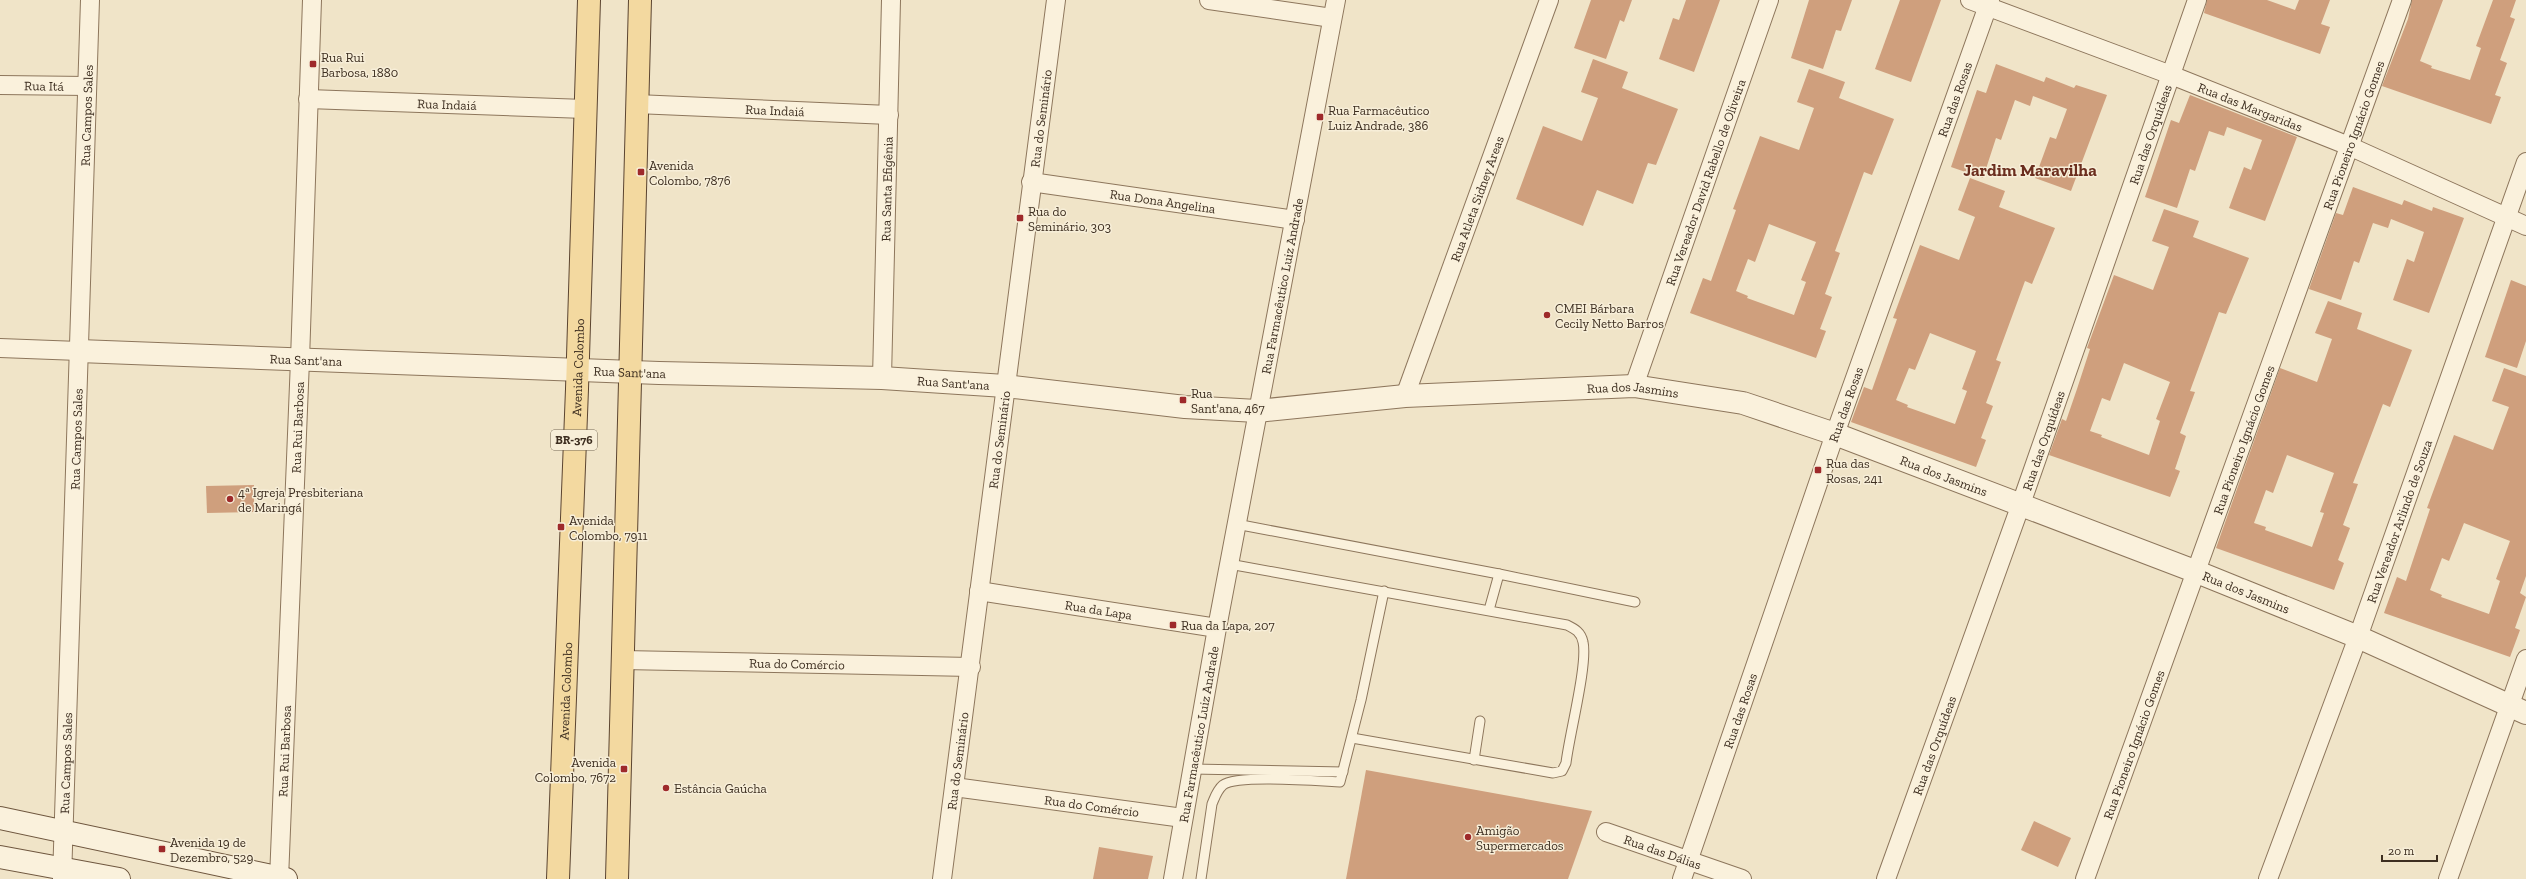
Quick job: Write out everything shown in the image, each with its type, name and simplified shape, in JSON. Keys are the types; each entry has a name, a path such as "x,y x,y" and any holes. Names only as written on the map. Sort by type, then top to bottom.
{"main road":[{"name":"Avenida Colombo","path":"558,879 578,370 589,0"},
{"path":"617,879 636,104 640,0"}],"street":[{"name":"Rua Campos Sales","path":"63,873 90,0"},
{"name":"Rua Rui Barbosa","path":"281,878 312,0"},
{"name":"Rua Santa Efigênia","path":"882,378 891,0"},
{"name":"Rua do Seminário","path":"942,879 971,667 1005,386 1056,0"},
{"path":"1209,0 1332,18"},
{"name":"Rua Farmacêutico Luiz Andrade","path":"1173,879 1182,818 1236,524 1336,0"},
{"name":"Rua Atleta Sidney Areas","path":"1404,396 1549,0"},
{"name":"Rua Vereador David Rabello de Oliveira","path":"1634,386 1769,0"},
{"name":"Rua das Margaridas","path":"1970,0 1989,3 2349,146 2526,226"},
{"name":"Rua das Orquídeas","path":"1886,879 2021,504 2197,0"},
{"name":"Rua Pioneiro Ignácio Gomes","path":"2085,879 2197,572 2402,0"},
{"name":"Rua das Rosas","path":"1682,879 1834,434 1989,3"},
{"name":"Rua Itá","path":"0,85 87,86"},
{"name":"Rua Indaiá","path":"308,99 585,109"},
{"name":"Rua Indaiá","path":"636,104 889,115"},
{"name":"Rua Vereador Arlindo de Souza","path":"2268,879 2358,637 2526,162"},
{"name":"Rua Dona Angelina","path":"1031,182 1295,220"},
{"name":"Rua Sant'ana","path":"0,348 629,372 882,378 1005,386 1185,406 1257,411"},
{"name":"Rua dos Jasmins","path":"1257,411 1404,396 1634,386 1743,403 1834,434 2197,572 2358,637 2517,709"},
{"name":"Rua da Lapa","path":"979,591 1217,628"},
{"path":"2448,879 2517,709 2526,659"},
{"name":"Rua do Comércio","path":"623,660 971,667"},
{"name":"Rua do Comércio","path":"954,787 1182,818"},
{"path":"0,818 64,830 281,878"},
{"name":"Rua das Dálias","path":"1606,832 1689,859 1742,879"},
{"path":"0,857 63,873 119,879"}],"lane":[{"path":"1236,524 1499,574 1635,602"},
{"path":"1229,564 1490,610 1567,625 1578,630 1583,642 1583,663 1566,763 1562,771 1553,773 1352,738"},
{"path":"1490,610 1499,574"},
{"path":"1201,879 1212,804 1216,792 1224,784 1244,779 1340,782 1352,738 1384,591"},
{"path":"1474,760 1480,721"},
{"path":"1192,769 1343,772"}],"building":[{"path":"1591,0 1632,0 1624,22 1620,20 1606,59 1574,48"},
{"path":"1686,0 1720,0 1694,72 1659,59 1673,18 1679,20"},
{"path":"1809,0 1852,0 1841,31 1836,30 1823,69 1791,58"},
{"path":"1900,0 1941,0 1911,82 1875,69"},
{"path":"2207,0 2267,0 2295,10 2299,0 2330,0 2321,24 2330,27 2320,54 2204,13"},
{"path":"2412,0 2443,0 2420,61 2432,66 2431,68 2470,80 2481,48 2476,46 2493,0 2516,0 2510,17 2515,19 2500,60 2507,63 2495,95 2501,97 2491,124 2382,86 2408,19"},
{"path":"1593,59 1628,72 1622,88 1678,109 1656,165 1648,163 1633,204 1597,190 1583,226 1516,199 1543,126 1582,141 1598,98 1581,92"},
{"path":"1996,64 2044,82 2046,77 2074,88 2076,85 2107,95 2071,191 2035,178 2050,137 2056,139 2067,109 2033,96 2030,106 2015,100 2001,140 1996,138 1983,178 1951,167 1977,90 1986,93"},
{"path":"1809,69 1845,82 1839,98 1894,119 1872,175 1864,172 1835,251 1840,253 1825,294 1832,297 1820,329 1826,331 1816,358 1690,313 1703,278 1711,281 1736,210 1733,209 1760,136 1799,150 1814,108 1797,102","holes":["1769,224 1816,242 1801,280 1806,282 1794,315 1747,298 1748,296 1736,291 1748,259 1755,262"]},
{"path":"2190,95 2297,137 2265,221 2229,208 2244,167 2251,170 2262,140 2227,127 2224,136 2209,131 2195,171 2190,169 2177,208 2145,197 2171,120 2179,123"},
{"path":"1970,178 2005,191 1999,207 2055,228 2032,284 2025,281 1996,360 2001,362 1986,403 1993,406 1981,438 1986,440 1976,467 1851,422 1864,387 1872,390 1897,319 1893,318 1920,245 1959,260 1975,217 1958,210","holes":["1930,333 1976,351 1962,389 1967,391 1955,424 1907,407 1908,405 1896,400 1909,368 1915,370"]},
{"path":"2353,187 2402,205 2404,200 2432,211 2433,207 2464,218 2429,313 2393,300 2407,259 2414,262 2424,232 2391,219 2388,228 2373,223 2359,263 2354,261 2341,300 2309,289 2336,213 2343,215"},
{"path":"2164,209 2199,221 2193,237 2249,258 2226,314 2219,312 2190,391 2195,392 2180,433 2186,436 2175,469 2180,471 2170,497 2049,455 2062,419 2066,421 2090,349 2087,348 2114,275 2153,290 2169,247 2152,241","holes":["2124,363 2170,382 2156,419 2160,421 2149,455 2101,437 2102,435 2090,431 2102,398 2110,401"]},
{"path":"2511,280 2526,286 2526,341 2517,368 2485,357"},
{"path":"2328,301 2362,313 2357,329 2412,350 2390,407 2383,404 2353,483 2358,484 2343,525 2350,528 2338,560 2344,563 2334,590 2216,548 2280,368 2317,382 2332,339 2315,333","holes":["2287,455 2334,473 2320,512 2324,513 2312,547 2265,530 2266,527 2254,523 2266,490 2273,493"]},
{"path":"2504,368 2526,376 2526,576 2520,593 2526,597 2515,628 2520,630 2510,657 2384,613 2397,577 2406,581 2430,509 2427,508 2454,435 2493,450 2509,407 2492,401","holes":["2464,523 2510,541 2496,579 2500,581 2489,614 2441,597 2442,595 2430,590 2442,558 2449,561"]},
{"name":"4ª Igreja Presbiteriana de Maringá","path":"254,485 254,512 207,513 206,486"},
{"name":"Amigão Supermercados","path":"1366,770 1592,811 1568,879 1346,879"},
{"path":"2034,821 2071,838 2058,867 2021,850"},
{"path":"1099,847 1153,856 1148,879 1093,879"}],"place":[{"name":"Rua Rui Barbosa, 1880","path":"313,64"},
{"name":"Rua Farmacêutico Luiz Andrade, 386","path":"1320,117"},
{"name":"Avenida Colombo, 7876","path":"641,172"},
{"name":"Rua do Seminário, 303","path":"1020,218"},
{"name":"CMEI Bárbara Cecily Netto Barros","path":"1547,315"},
{"name":"Rua Sant'ana, 467","path":"1183,400"},
{"name":"Rua das Rosas, 241","path":"1818,470"},
{"name":"4ª Igreja Presbiteriana de Maringá","path":"230,499"},
{"name":"Avenida Colombo, 7911","path":"561,527"},
{"name":"Rua da Lapa, 207","path":"1173,625"},
{"name":"Avenida Colombo, 7672","path":"624,769"},
{"name":"Estância Gaúcha","path":"666,788"},
{"name":"Amigão Supermercados","path":"1468,837"},
{"name":"Avenida 19 de Dezembro, 529","path":"162,849"}],"district":[{"name":"Jardim Maravilha","path":"2030,170"}]}
